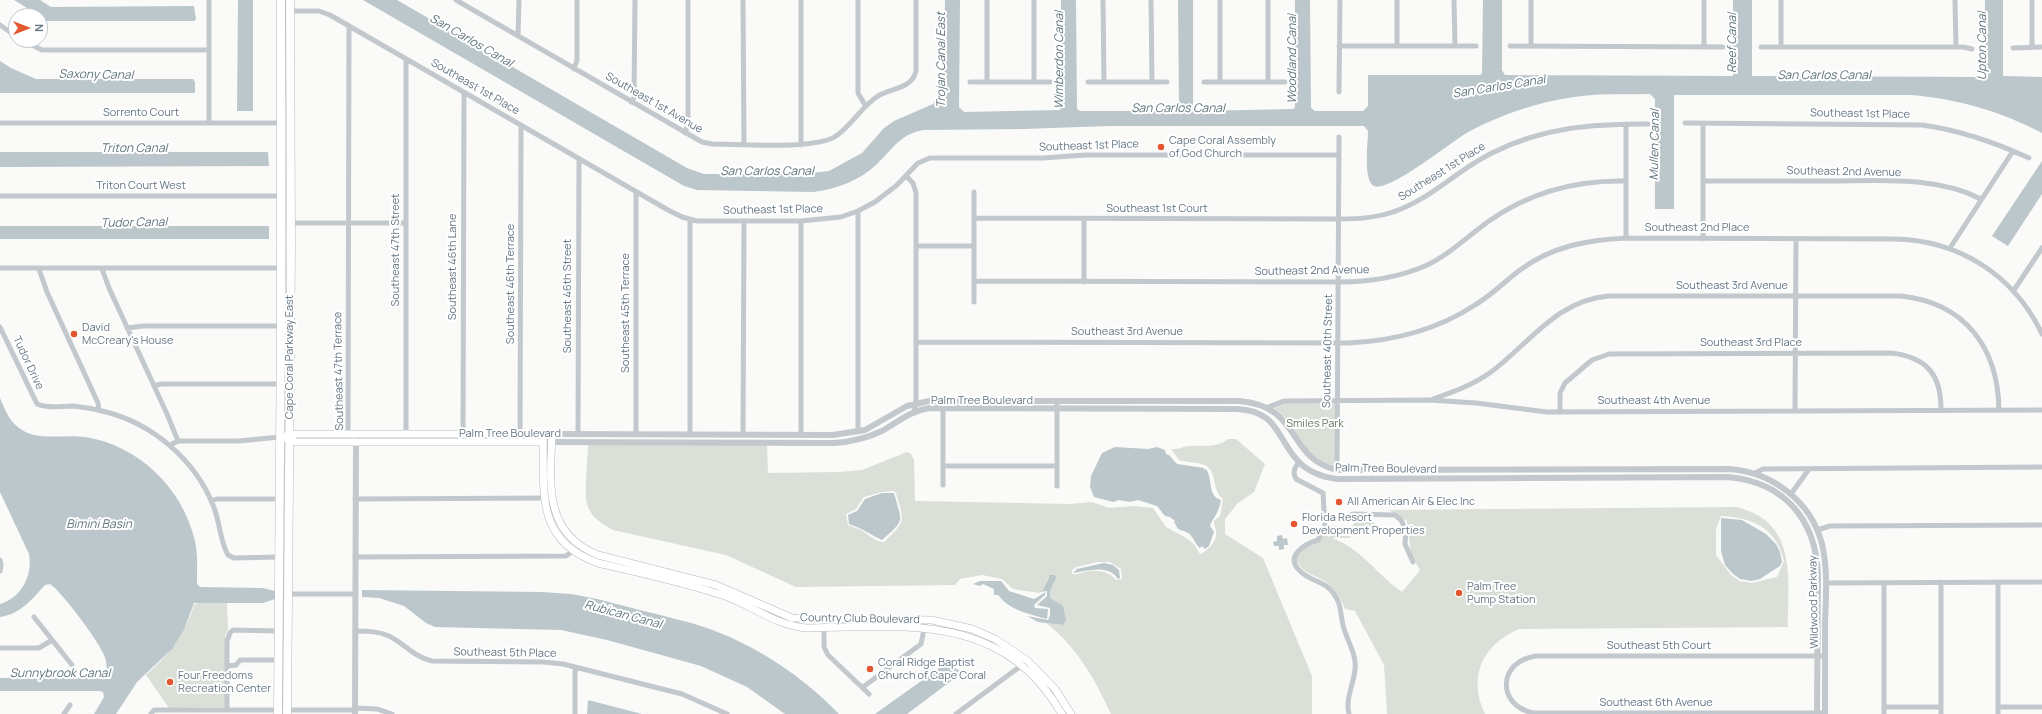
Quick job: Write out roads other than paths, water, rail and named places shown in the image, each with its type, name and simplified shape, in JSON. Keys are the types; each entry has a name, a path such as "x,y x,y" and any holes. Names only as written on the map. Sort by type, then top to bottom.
{"main road":[{"name":"Cape Coral Parkway East","path":"278,712 281,384 281,0"},
{"name":"Cape Coral Parkway East","path":"287,712 291,295 290,0"},
{"path":"281,81 286,83 287,111 291,122"},
{"path":"281,123 286,128 287,158 291,169"},
{"path":"281,196 286,201 287,237 291,245"},
{"path":"281,247 286,254 287,293 291,295"},
{"name":"Palm Tree Boulevard","path":"290,438 297,442 356,442 463,433 552,434"},
{"name":"Palm Tree Boulevard","path":"280,437 290,438 348,434 463,441 543,442"},
{"name":"Country Club Boulevard","path":"543,434 547,499 554,528 562,540 574,550 598,563 666,576"},
{"name":"Country Club Boulevard","path":"552,434 547,499 559,523 571,537 585,549 598,555 666,576 747,597 788,617 802,619 926,624"},
{"path":"279,557 283,559 285,563 285,600 289,612"},
{"name":"Country Club Boulevard","path":"708,587 784,624 799,627 954,624 980,632 1009,647 1025,663 1050,682 1071,714"},
{"name":"Country Club Boulevard","path":"1025,663 1062,714"}],"street":[{"path":"209,0 209,123"},
{"path":"518,36 519,0"},
{"path":"574,68 577,60 577,0"},
{"path":"631,102 634,98 635,0"},
{"path":"685,133 688,124 688,0"},
{"path":"743,0 744,144"},
{"path":"801,0 801,144"},
{"path":"858,0 858,93 865,105"},
{"name":"Southeast 1st Avenue","path":"459,1 631,102 707,144 801,144 822,143 835,137 846,128 865,105 880,95 906,85 914,79 916,71 916,0"},
{"path":"987,0 987,82"},
{"path":"1034,0 1034,82"},
{"path":"1104,0 1104,82"},
{"path":"1151,0 1152,82"},
{"path":"1220,0 1220,82"},
{"path":"1268,0 1268,82"},
{"path":"1339,92 1340,0"},
{"path":"1397,0 1397,46"},
{"path":"1454,0 1455,46"},
{"path":"1531,0 1531,46"},
{"path":"1704,0 1704,47"},
{"path":"1781,0 1781,47"},
{"path":"1955,0 1956,47"},
{"path":"2032,0 2032,47"},
{"name":"Southeast 1st Place","path":"290,11 323,12 672,213 690,220 801,221 833,218 858,211 886,194 918,163 930,158 1043,158 1085,155 1339,155"},
{"name":"Southeast 47th Terrace","path":"349,26 348,434 356,442 355,711"},
{"path":"1339,46 1476,46"},
{"path":"1510,46 1723,47"},
{"path":"1762,47 1956,47 1972,49"},
{"path":"2013,48 2042,47"},
{"path":"38,48 42,50 209,50"},
{"name":"Southeast 47th Street","path":"406,59 406,438"},
{"path":"970,82 1050,82"},
{"path":"1088,82 1167,82"},
{"path":"1204,82 1285,82"},
{"name":"Southeast 46th Lane","path":"463,441 464,92"},
{"name":"Sorrento Court","path":"0,122 281,123"},
{"name":"Southeast 1st Place","path":"1685,123 1922,125 1971,135 2029,158"},
{"path":"1626,124 1626,238"},
{"name":"Southeast 1st Place","path":"1339,219 1373,217 1410,206 1479,160 1525,139 1553,131 1580,126 1648,124"},
{"path":"1703,124 1703,238"},
{"name":"Southeast 46th Terrace","path":"520,442 521,126"},
{"name":"Southeast 40th Street","path":"1337,470 1339,342 1339,137"},
{"path":"1950,248 2013,151"},
{"name":"Southeast 46th Street","path":"578,434 579,159"},
{"path":"906,176 915,188 916,403 914,412"},
{"name":"Southeast 2nd Avenue","path":"974,281 1339,282 1386,279 1424,266 1451,251 1503,212 1545,192 1585,183 1626,181"},
{"name":"Southeast 2nd Avenue","path":"1704,181 1873,181 1921,183 1947,187 1982,199"},
{"name":"Southeast 45th Terrace","path":"636,192 636,434"},
{"path":"974,192 974,302"},
{"name":"Triton Court West","path":"0,196 281,196"},
{"path":"858,211 858,432 860,439"},
{"name":"Southeast 1st Court","path":"974,218 1339,219"},
{"path":"1084,219 1084,282"},
{"path":"689,442 690,220"},
{"path":"743,442 744,221"},
{"path":"801,221 801,443"},
{"path":"291,223 406,223"},
{"name":"Southeast 2nd Place","path":"1339,342 1375,341 1426,329 1447,321 1476,305 1520,270 1548,253 1579,243 1626,238 1905,239 1928,242 1950,248 1988,269 2014,290 2031,314 2042,334"},
{"path":"1795,411 1796,239"},
{"path":"916,246 974,246"},
{"path":"2014,290 2042,248"},
{"path":"0,268 281,268"},
{"path":"39,269 47,292 98,403 99,410"},
{"path":"102,269 102,274 178,441"},
{"name":"Southeast 3rd Avenue","path":"1429,400 1464,388 1482,378 1499,365 1554,316 1583,301 1610,296 1901,296 1927,301 1946,309 1961,319 1973,332 1989,356 1997,381 1999,410"},
{"path":"127,328 143,326 281,326"},
{"name":"Tudor Drive","path":"0,327 37,404 42,406 72,406 99,410 133,422 170,445 191,468 211,501 218,517 226,553 234,558 279,557"},
{"name":"Southeast 3rd Avenue","path":"916,342 1339,342"},
{"name":"Southeast 3rd Place","path":"1560,412 1560,393 1565,384 1587,364 1604,355 1638,353 1891,354 1913,358 1926,366 1934,376 1939,388 1942,410"},
{"path":"154,386 161,384 281,384"},
{"path":"943,400 943,484"},
{"name":"Palm Tree Boulevard","path":"552,434 833,435 858,432 874,426 916,403 943,400 1239,401 1257,403 1268,407 1284,420 1307,454 1319,464 1337,470 1728,469 1754,473"},
{"name":"Southeast 4th Avenue","path":"1268,407 1284,401 1429,400 1476,403 1524,410 1560,412 2042,410"},
{"path":"1057,401 1057,486"},
{"name":"Palm Tree Boulevard","path":"543,442 834,443 860,439 883,430 914,412 929,408 1243,409 1255,412 1267,418 1278,429 1299,462 1316,473 1337,479 1728,477 1747,480 1765,486"},
{"path":"578,434 578,442"},
{"path":"636,434 636,442"},
{"path":"170,445 178,441 239,441 280,437"},
{"path":"1286,443 1296,438"},
{"path":"1307,454 1295,467 1294,475 1299,482 1320,490 1323,493 1325,519 1324,531 1321,537 1302,546 1296,552 1295,561 1299,571 1322,583 1332,591 1338,602 1343,624 1355,660 1355,671 1350,689 1349,714"},
{"path":"943,466 1057,466"},
{"path":"1754,473 1763,469 2042,467"},
{"path":"1791,494 1809,469"},
{"path":"1337,470 1337,479"},
{"name":"Wildwood Parkway","path":"1754,473 1774,482 1791,494 1808,512 1817,530 1824,552 1826,583 1825,714"},
{"name":"Wildwood Parkway","path":"1765,486 1782,496 1795,508 1806,523 1812,537 1818,565 1817,714"},
{"path":"211,501 217,499 280,499"},
{"path":"355,499 547,499"},
{"path":"1325,519 1338,520 1353,514 1394,515 1401,520 1406,530 1405,544 1414,562"},
{"path":"1817,530 1830,526 2042,525"},
{"path":"355,557 566,556 574,550 571,537"},
{"path":"0,560 2,565 0,571"},
{"path":"1941,582 1941,714"},
{"path":"1998,582 1998,714"},
{"path":"1826,583 2042,582"},
{"path":"1884,583 1884,714"},
{"path":"289,594 355,594"},
{"path":"34,617 72,665"},
{"path":"824,620 824,647 828,655 869,694"},
{"path":"863,687 921,644 926,624"},
{"path":"227,709 227,641 230,633 233,630 278,631"},
{"name":"Southeast 5th Place","path":"355,630 384,634 393,638 416,656 432,661 544,662 575,667 682,694 727,714"},
{"path":"0,648 39,648 52,640"},
{"name":"Southeast 5th Court","path":"1506,682 1513,665 1526,657 1536,656 1825,656"},
{"path":"227,666 236,665 240,660 278,660"},
{"path":"956,714 1025,663"},
{"path":"575,667 575,714"},
{"name":"Southeast 6th Avenue","path":"1506,682 1508,696 1511,701 1521,709 1533,713 1825,714"},
{"path":"64,714 70,704"},
{"path":"1884,707 1941,707"},
{"path":"1998,707 2042,708"},
{"path":"153,712 227,709 287,712 355,711 377,709 392,714"}],"water":[{"path":"14,0 40,0 51,7 194,6 196,19 194,21 48,21 48,8 27,8"},
{"path":"238,0 253,0 253,111 237,111"},
{"path":"363,0 397,0 687,168 704,174 801,174 829,171 862,153 884,128 894,121 933,104 941,92 944,79 945,0 960,0 959,107 964,112 1060,110 1061,0 1076,0 1077,109 1080,111 1175,111 1179,107 1178,0 1193,0 1193,105 1197,111 1294,109 1295,0 1310,0 1311,108 1315,111 1363,111 1368,106 1368,75 1482,74 1483,0 1502,0 1502,70 1505,75 1733,76 1733,0 1752,0 1752,76 1984,77 1985,0 2003,0 2003,76 2042,77 2042,133 2010,118 1978,107 1911,95 1674,95 1674,209 1655,209 1655,99 1650,94 1583,96 1547,102 1521,110 1495,119 1470,131 1406,174 1393,182 1382,186 1374,186 1368,177 1368,131 1364,126 1109,126 923,130 908,135 902,139 877,164 863,175 855,180 831,189 813,192 697,190 684,186"},
{"path":"0,61 11,68 36,79 193,79 195,82 195,93 0,93"},
{"path":"0,152 268,152 269,166 0,167"},
{"path":"2042,161 2042,194 2008,246 1992,236"},
{"path":"0,226 269,226 269,239 0,239"},
{"name":"Bimini Basin","path":"0,398 6,412 14,424 28,433 44,436 77,436 104,442 123,449 140,459 155,472 169,487 189,522 196,546 197,584 200,587 263,588 275,591 275,599 263,603 194,603 184,630 172,649 137,682 116,714 94,714 104,697 103,692 100,691 0,691 0,678 102,677 106,675 107,669 103,654 93,636 70,605 50,584 45,585 26,605 14,613 0,617 0,604 14,597 24,585 30,562 29,554 0,492"},
{"path":"1115,447 1148,449 1157,447 1165,450 1166,454 1169,455 1177,464 1204,468 1204,470 1206,469 1212,491 1217,498 1221,500 1218,512 1210,526 1214,532 1209,546 1205,549 1202,546 1200,548 1191,535 1178,529 1174,522 1175,521 1170,517 1165,516 1157,506 1138,500 1130,502 1119,500 1113,502 1094,497 1090,487 1091,476 1102,453"},
{"path":"882,493 894,493 900,520 895,528 882,540 858,527 849,524 848,515 857,511 865,499"},
{"path":"1721,518 1742,520 1766,534 1776,544 1780,552 1782,562 1780,566 1760,579 1752,581 1740,579 1732,573 1725,565 1721,551"},
{"path":"1282,535 1283,539 1287,538 1288,545 1284,545 1284,549 1279,550 1279,546 1274,546 1273,542 1277,541 1277,536"},
{"path":"1104,563 1113,565 1119,570 1120,578 1118,579 1109,571 1103,570 1073,573 1077,569"},
{"path":"1050,575 1055,575 1056,578 1050,591 1050,598 1063,606 1066,620 1063,625 1038,622 1027,616 1048,620 1050,608 1037,605 1047,596 1047,591 1040,592 1043,590"},
{"path":"980,581 1001,581 1009,591 1034,599 1046,592 1045,595 1034,605 1035,608 1048,609 1047,619 1026,613 1008,605 998,595 994,595 994,589 983,584 980,586 973,584"},
{"name":"Rubican Canal","path":"362,590 541,592 571,594 683,621 723,634 760,652 809,686 839,714 785,714 747,687 701,666 607,640 561,630 435,627 426,623 404,606 379,598 362,597"},
{"path":"945,664 963,672 907,714 875,714"},
{"path":"588,700 642,714 587,714"}],"place":[{"name":"Cape Coral Assembly of God Church","path":"1161,147"},
{"name":"David McCreary's House","path":"74,334"},
{"name":"All American Air & Elec Inc","path":"1339,502"},
{"name":"Florida Resort Development Properties","path":"1294,524"},
{"name":"Palm Tree Pump Station","path":"1459,593"},
{"name":"Coral Ridge Baptist Church of Cape Coral","path":"870,669"},
{"name":"Four Freedoms Recreation Center","path":"170,682"}],"water label":[{"name":"San Carlos Canal","path":"471,41"},
{"name":"Reef Canal","path":"1733,43"},
{"name":"Upton Canal","path":"1983,46"},
{"name":"Woodland Canal","path":"1293,59"},
{"name":"Trojan Canal East","path":"942,60"},
{"name":"Wimberdon Canal","path":"1060,60"},
{"name":"Saxony Canal","path":"96,75"},
{"name":"San Carlos Canal","path":"1824,76"},
{"name":"San Carlos Canal","path":"1499,87"},
{"name":"San Carlos Canal","path":"1178,109"},
{"name":"Mullen Canal","path":"1655,145"},
{"name":"Triton Canal","path":"134,149"},
{"name":"San Carlos Canal","path":"767,172"},
{"name":"Tudor Canal","path":"134,223"},
{"name":"Sunnybrook Canal","path":"60,674"}],"park label":[{"name":"Smiles Park","path":"1315,424"}]}
